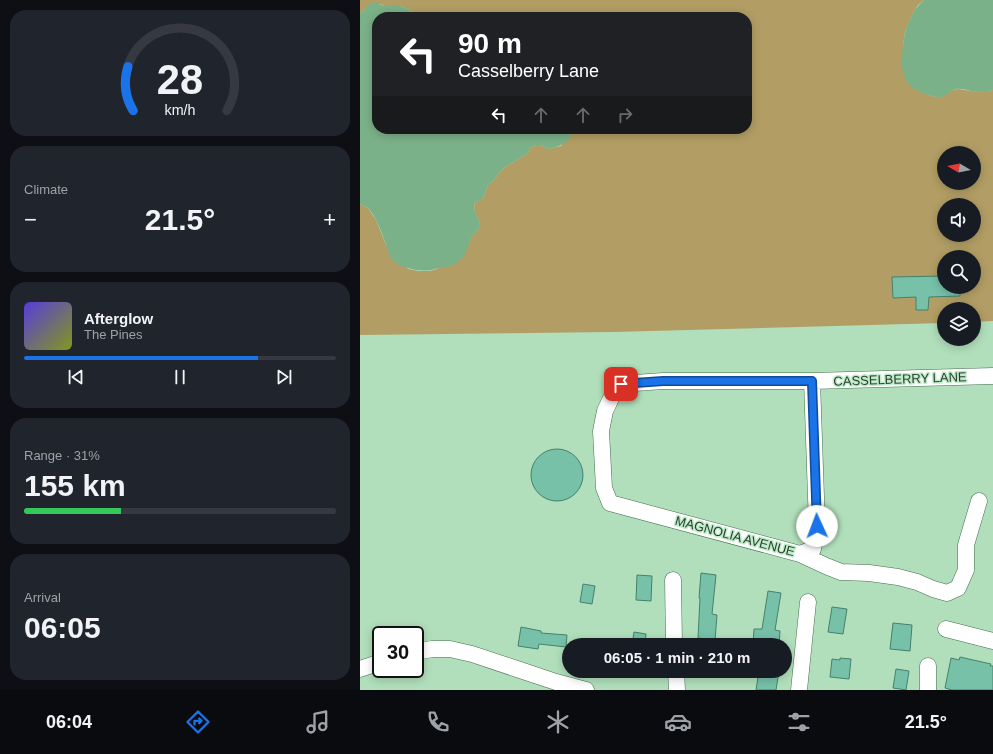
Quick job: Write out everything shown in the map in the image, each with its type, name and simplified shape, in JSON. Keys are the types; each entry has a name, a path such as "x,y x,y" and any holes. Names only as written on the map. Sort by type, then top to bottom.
{"street":[{"name":"CASSELBERRY LANE","path":"610,503 604,488 601,431 605,411 613,394 621,384 663,381 812,381 993,376"},
{"name":"MAGNOLIA AVENUE","path":"610,503 800,554 813,548 817,526 812,381"},
{"path":"800,554 841,572 869,573 898,577 917,582 932,589 946,593 958,588 966,570 966,545 979,501"},
{"path":"674,580 674,638"},
{"path":"799,690 808,602"},
{"path":"946,629 993,641"},
{"path":"424,650 450,649 472,654 556,682 586,690"},
{"path":"360,669 372,665"},
{"path":"928,666 928,690"},
{"path":"676,678 677,690"}],"shaded area":[{"path":"360,0 924,0 918,5 911,17 905,32 903,45 930,96 941,97 953,90 958,89 978,92 993,90 993,321 981,322 981,302 937,302 937,323 613,332 360,335 360,204 368,208 376,220 387,247 408,269 430,271 437,269 469,244 472,235 479,229 479,221 474,209 475,202 481,200 488,185 504,168 528,153 530,148 536,145 542,145 547,149 561,146 570,134 752,134 752,12 413,12 400,6 385,6 380,4 366,7 363,12 360,13"},
{"path":"924,0 993,0 993,90 978,92 956,89 942,97 938,97 922,93 909,84 902,67 904,40 912,15 919,4"},
{"path":"372,2 385,6 400,6 413,12 372,12 372,134 571,134 570,138 564,144 556,147 547,149 542,145 536,145 530,148 528,153 504,168 488,185 484,196 481,200 475,202 474,206 480,225 479,229 472,236 462,259 456,264 424,271 406,268 400,265 392,259 389,254 381,230 374,216 368,208 360,204 360,13 363,12"}],"building":[{"path":"937,276 937,294 960,294 960,296 929,297 928,310 916,310 916,297 893,298 892,277"},
{"path":"557,449 567,451 575,457 581,465 583,475 581,485 575,493 567,499 557,501 547,499 539,493 533,485 531,475 533,465 539,457 547,451"},
{"path":"701,573 716,575 712,614 717,615 715,638 698,638"},
{"path":"637,575 652,576 651,601 636,600"},
{"path":"583,584 595,586 592,604 580,602"},
{"path":"768,591 781,593 775,630 780,631 780,638 753,638 754,629 762,629"},
{"path":"832,607 847,609 843,634 828,632"},
{"path":"893,623 912,625 910,651 890,649"},
{"path":"521,627 541,631 541,633 567,635 567,638 562,638 562,647 539,644 538,649 518,646"},
{"path":"634,632 646,634 646,638 633,638"},
{"path":"960,657 991,664 990,666 993,666 993,690 952,690 945,688 951,658 959,660"},
{"path":"840,658 851,659 849,679 830,677 832,659 840,660"},
{"path":"896,669 909,671 906,690 893,688"},
{"path":"758,678 778,678 776,690 756,690"}],"route":[{"path":"621,384 663,381 812,381 817,526"}]}
